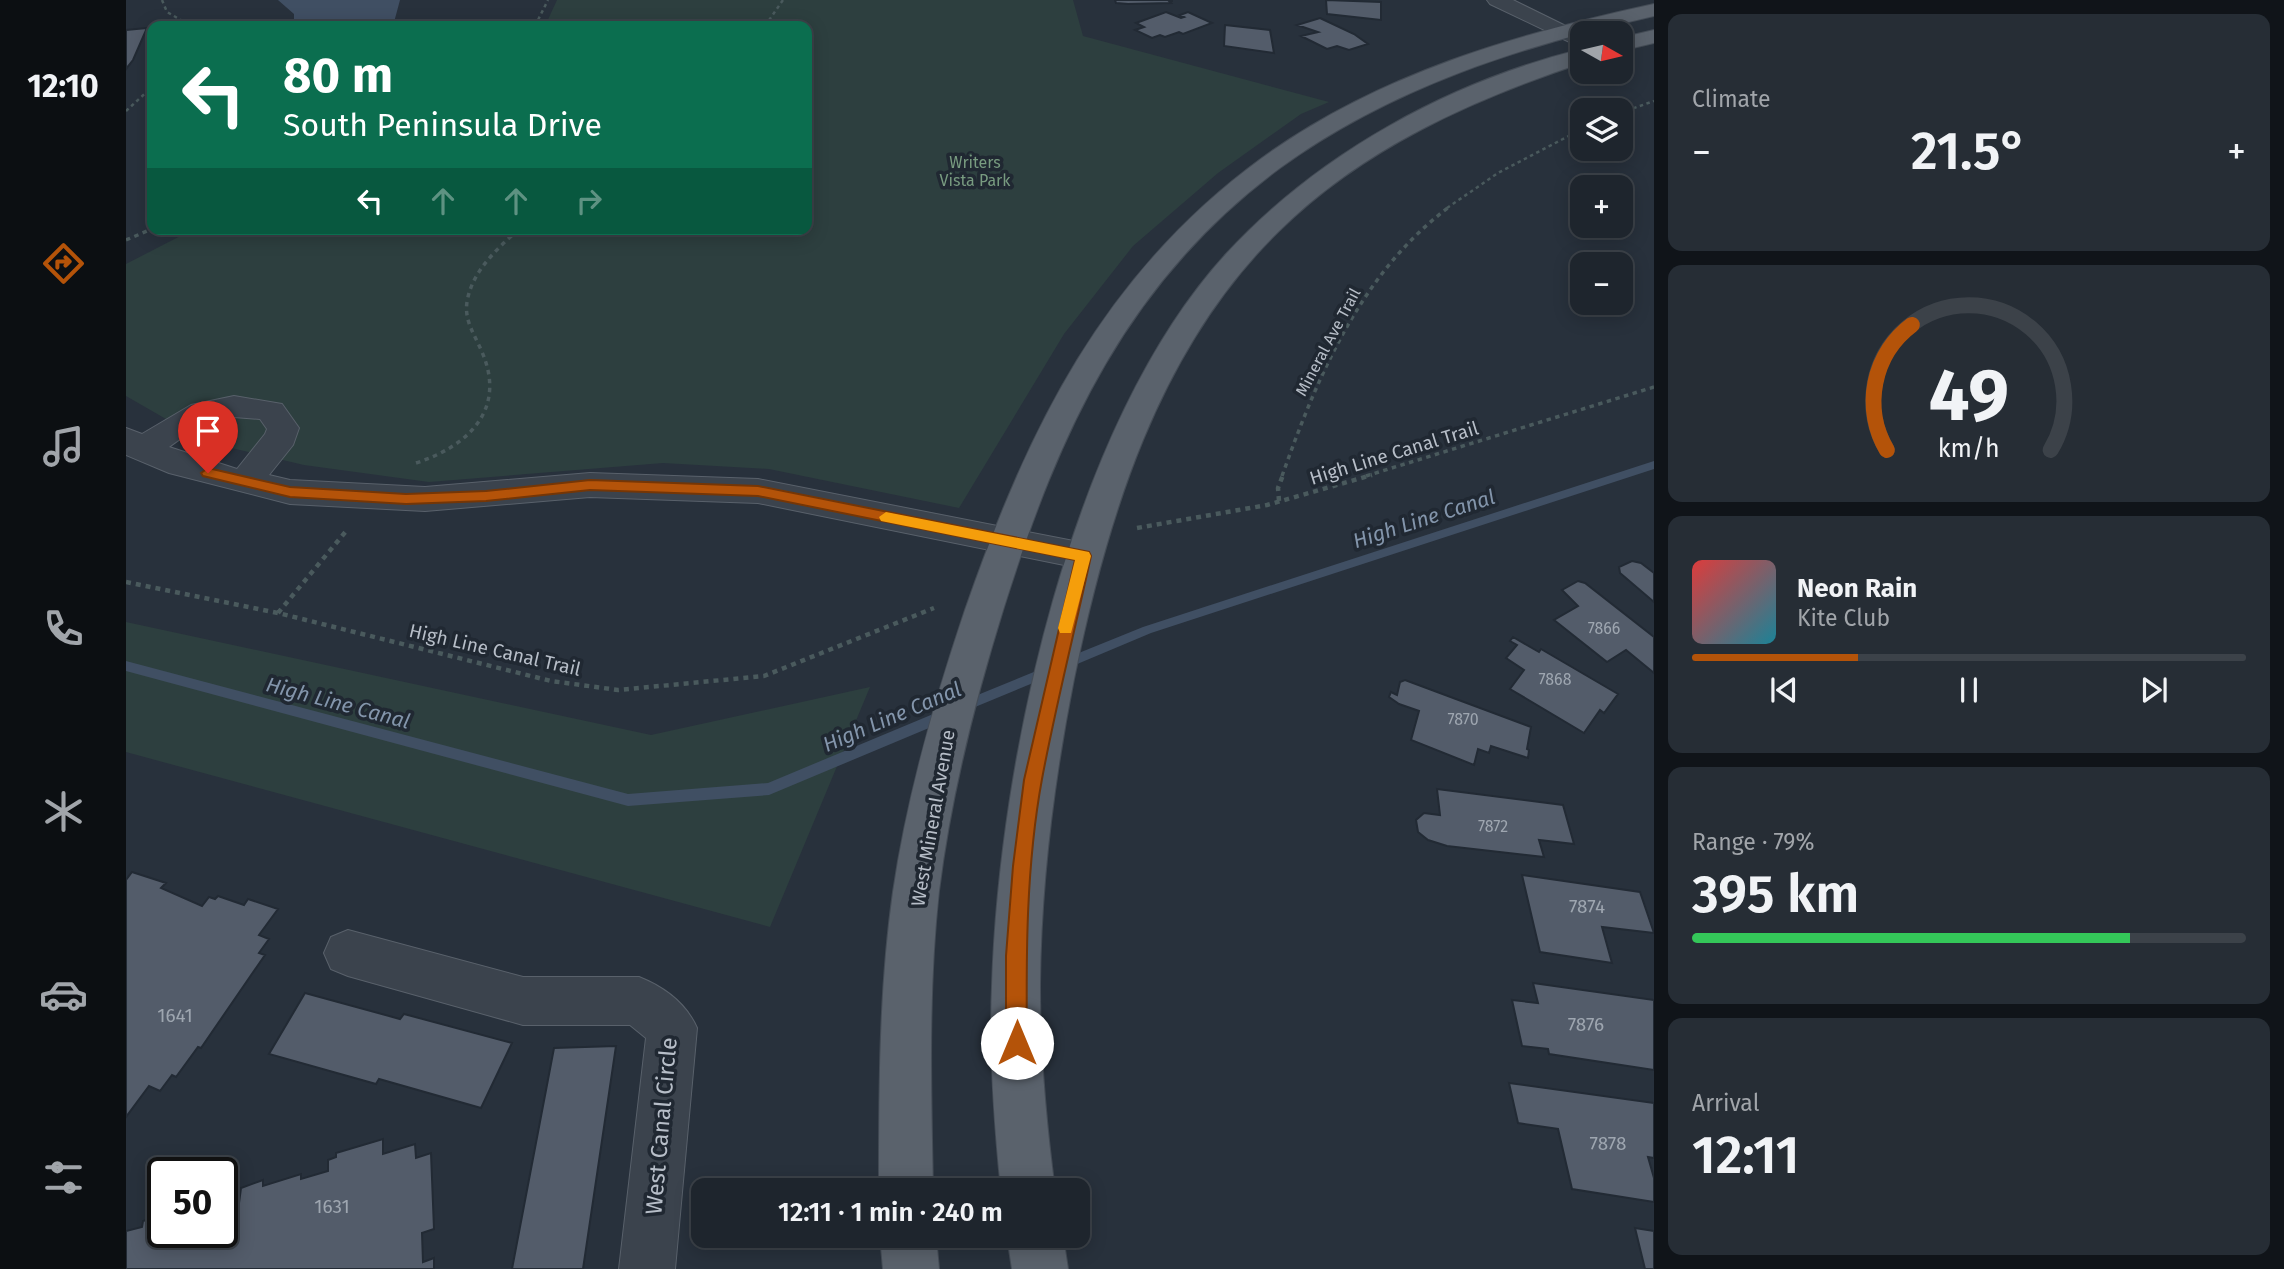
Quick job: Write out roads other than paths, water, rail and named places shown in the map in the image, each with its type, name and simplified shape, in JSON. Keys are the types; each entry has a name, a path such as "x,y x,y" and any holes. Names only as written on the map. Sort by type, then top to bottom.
{"main road":[{"name":"West Mineral Avenue","path":"1620,21 1654,10"},
{"path":"1633,42 1654,36"},
{"name":"West Mineral Avenue","path":"906,1178 905,1060 912,935 923,850 954,706 1006,541 1039,459 1097,349 1125,307 1161,262 1226,197 1306,137 1387,94 1440,71 1570,37"},
{"path":"1027,1178 1017,1043 1016,956 1022,866 1033,780 1084,556 1133,426 1171,352 1201,304 1234,262 1267,227 1326,177 1364,150 1404,127 1483,90 1570,60"},
{"path":"909,1248 911,1269"},
{"path":"1037,1248 1040,1269"}],"street":[{"path":"1497,0 1570,36"},
{"path":"134,445 202,412 244,405 271,411 283,428 281,437 245,482"},
{"path":"134,445 181,466 290,492 425,499 590,485 758,491 1084,556"},
{"name":"West Canal Circle","path":"348,953 523,1001 639,1001 672,1028 647,1269"}],"water":[{"path":"278,0 400,0 394,21 294,21 294,14"}],"waterway":[{"name":"High Line Canal","path":"1063,665 1147,630 1654,465"},
{"name":"High Line Canal","path":"126,666 628,800 769,789 943,716"},
{"name":"High Line Canal","path":"963,707 1046,672"}],"park label":[{"name":"Writers Vista Park","path":"975,171"}]}
